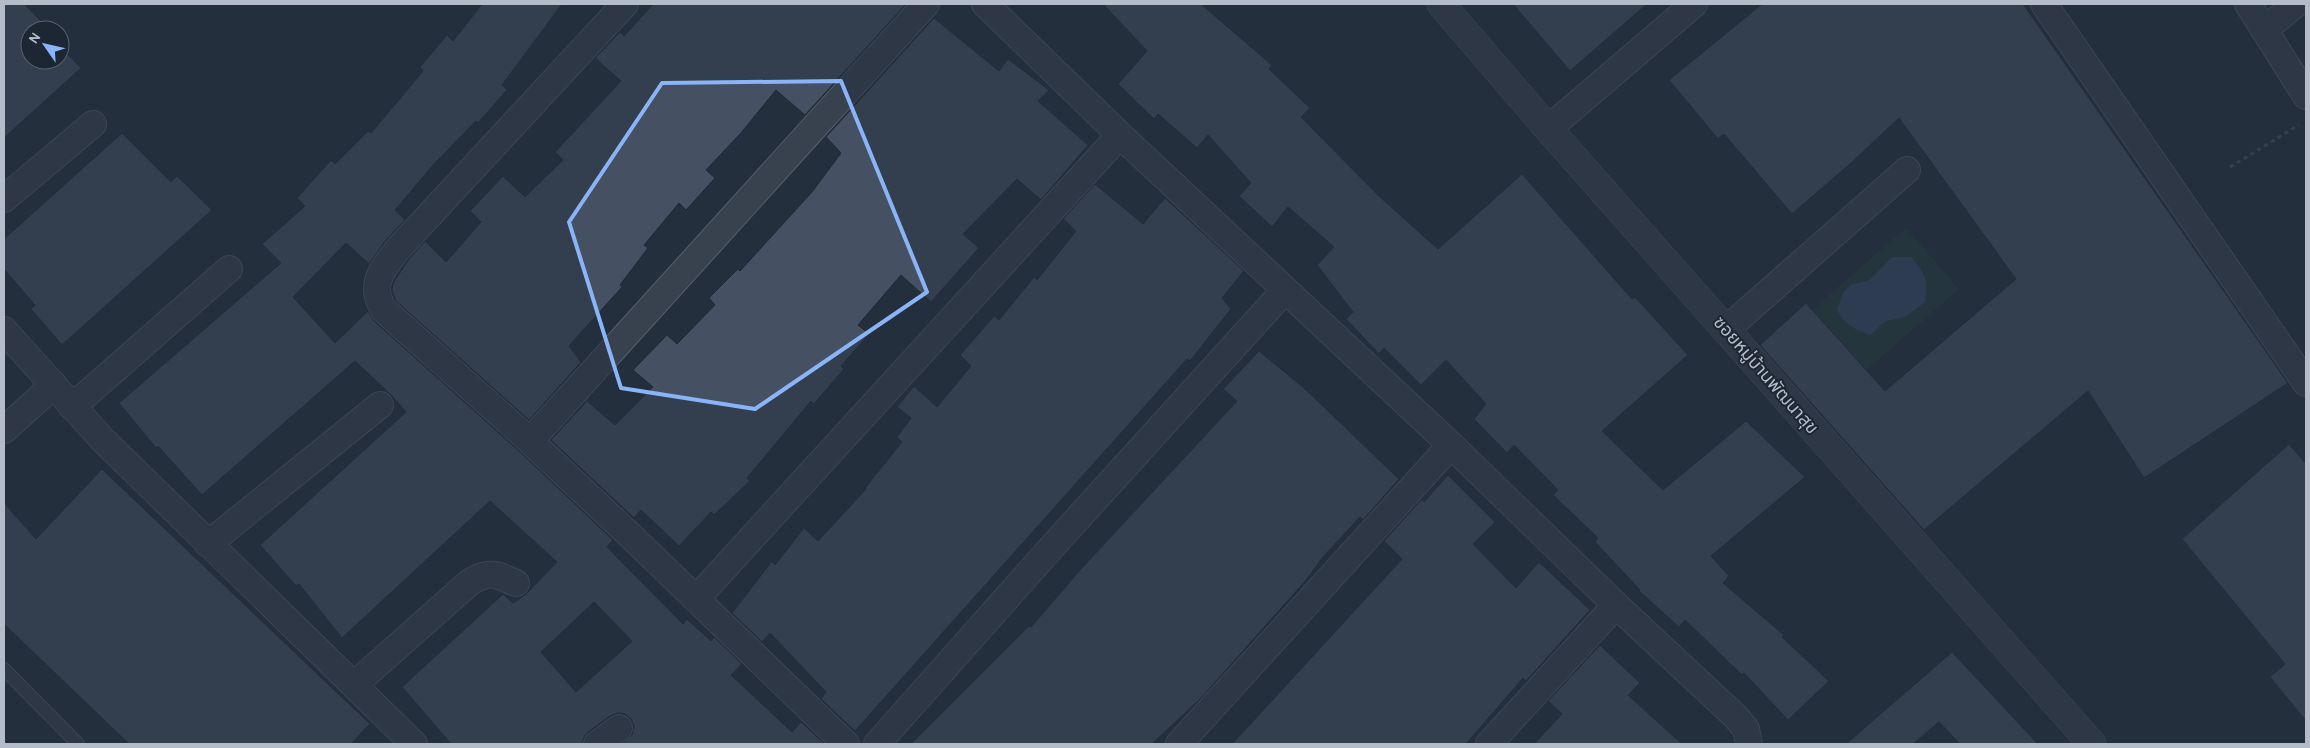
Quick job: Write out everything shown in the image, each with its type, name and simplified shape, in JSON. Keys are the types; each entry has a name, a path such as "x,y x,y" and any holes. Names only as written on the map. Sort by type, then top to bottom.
{"street":[{"path":"625,4 398,249 382,269 377,282 376,292 384,310 530,441 846,744"},
{"path":"530,441 926,4"},
{"path":"986,4 1120,134 1451,444 1616,605 1736,717 1746,729 1749,744"},
{"name":"ซอยหมู่บ้านพัฒนาสุข","path":"1441,4 1550,124 2092,744"},
{"path":"1450,4 1550,124 1694,4"},
{"path":"2044,4 2306,383"},
{"path":"2248,4 2306,96"},
{"path":"2264,30 2296,4"},
{"path":"4,199 93,124"},
{"path":"696,599 1120,134"},
{"path":"1727,327 1907,170"},
{"path":"72,407 229,269"},
{"path":"877,744 1051,548 1285,290"},
{"path":"4,330 72,407 208,544 354,684 410,743"},
{"path":"4,430 54,385"},
{"path":"208,544 380,405"},
{"path":"1179,744 1451,444"},
{"path":"354,684 470,582 485,574 498,576 516,584"},
{"path":"1490,744 1616,605"},
{"path":"598,744 619,728"}],"lane":[{"path":"4,669 78,744"}],"path":[{"path":"2230,167 2306,121"}],"highlighted area":[{"path":"841,81 927,292 755,409 621,388 569,222 662,83"}],"green space":[{"path":"1906,228 1959,289 1865,371 1812,310"}],"water":[{"path":"1892,257 1911,257 1920,268 1926,282 1925,302 1905,317 1886,321 1870,335 1850,326 1837,309 1844,291 1852,284 1868,281"}],"building":[{"path":"4,4 24,4 40,20 20,20 20,70 70,70 70,56 81,68 4,138"},
{"path":"482,4 562,4 502,85 507,90 478,123 476,121 434,164 395,210 405,220 386,240 369,264 346,243 293,297 335,343 368,311 374,321 520,452 613,540 607,547 683,624 687,619 711,641 714,637 742,664 731,675 792,732 801,722 825,744 622,744 632,735 634,726 631,719 625,714 618,713 610,716 588,732 582,744 451,744 402,687 503,594 513,603 525,595 557,562 490,501 342,638 299,584 296,586 260,545 406,412 391,395 355,361 202,495 158,446 156,448 119,403 281,263 262,244 305,206 297,198 331,160 335,164 368,131 371,133 423,71 420,67 447,35 453,41","holes":["594,602 632,641 576,692 541,652"]},
{"path":"653,4 906,4 805,115 776,90 740,134 706,170 715,178 686,210 679,203 644,245 648,248 620,285 622,287 569,346 581,362 529,420 396,301 392,291 393,283 409,259 425,241 446,262 481,222 470,211 503,176 525,197 563,160 555,152 621,81 595,58 620,32 624,36"},
{"path":"1103,4 1201,4 1272,65 1269,69 1310,108 1301,117 1380,197 1438,249 1522,174 1632,299 1635,297 1688,355 1602,431 1663,490 1746,421 1805,477 1711,556 1729,576 1723,583 1784,635 1782,637 1829,681 1788,720 1744,673 1742,675 1685,620 1679,627 1639,591 1595,542 1598,538 1553,495 1558,490 1514,445 1507,453 1474,419 1486,404 1446,360 1421,385 1384,348 1379,354 1346,319 1353,312 1317,265 1334,247 1288,207 1272,227 1239,196 1251,183 1208,135 1197,148 1158,114 1154,119 1118,84 1147,51"},
{"path":"1513,4 1647,4 1570,71"},
{"path":"1762,4 2023,4 2288,383 2144,478 2088,391 1924,530 1760,345 1806,303 1885,391 2016,279 1899,118 1792,214 1724,134 1718,139 1669,80"},
{"path":"934,18 999,71 1008,59 1049,90 1038,101 1088,145 1041,200 1017,179 963,234 979,248 931,302 901,275 858,325 869,334 841,366 844,369 814,404 811,401 747,478 750,481 714,515 711,512 679,546 641,510 634,518 551,440 587,401 615,425 653,387 633,370 667,335 677,344 715,305 709,298 738,269 740,271 812,192 841,153 826,137"},
{"path":"122,133 171,182 177,176 212,210 62,345 31,309 35,305 4,269 4,239"},
{"path":"1095,184 1143,224 1165,198 1244,271 1222,298 1231,309 1190,361 1187,359 855,731 821,699 826,692 770,633 762,642 732,613 772,561 775,565 804,528 818,541 866,489 902,442 897,437 911,418 897,407 914,386 937,407 971,366 960,355 994,316 999,320 1034,277 1037,280 1076,231 1063,219"},
{"path":"1259,351 1303,387 1399,479 1363,520 1360,517 1322,558 1307,579 1202,697 1152,744 911,744 1029,626 1031,627 1080,570 1237,401 1223,389"},
{"path":"2289,444 2306,464 2306,721 2270,677 2285,664 2182,539"},
{"path":"102,469 370,724 351,744 129,744 4,624 4,503 36,539"},
{"path":"1448,475 1495,522 1473,544 1516,588 1539,562 1590,610 1526,681 1523,678 1466,744 1232,744 1402,559 1384,541 1422,499 1424,502"},
{"path":"1600,645 1640,683 1628,695 1682,744 1534,744 1562,714 1548,701"},
{"path":"1952,652 2038,744 1960,744 1939,722 1913,744 1846,744"}]}
